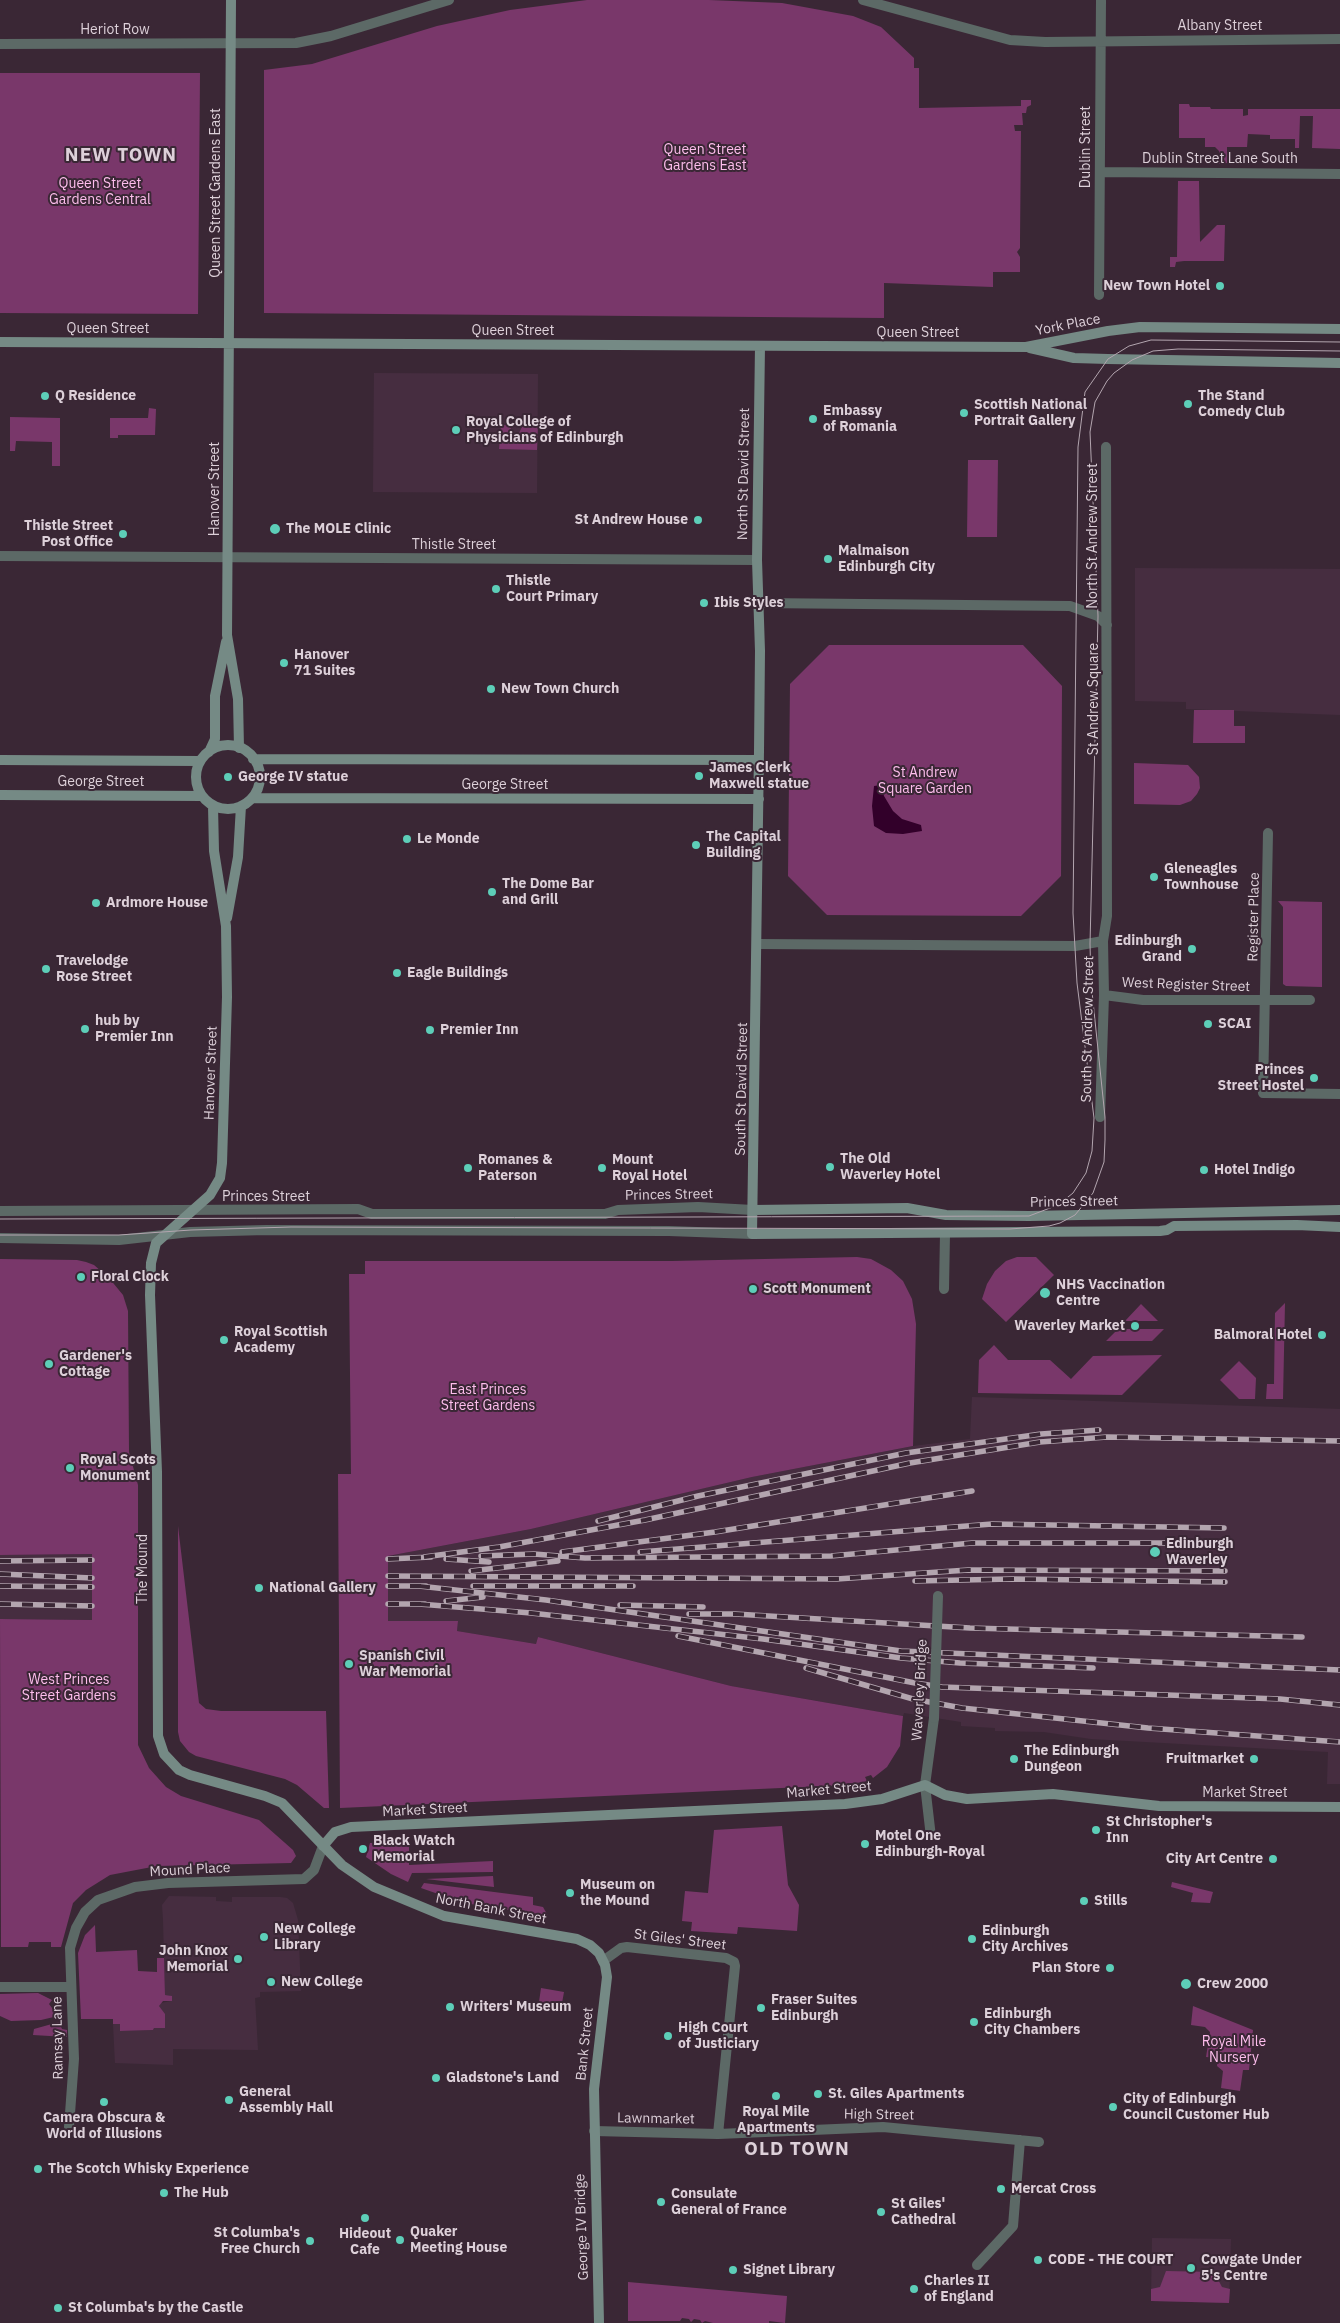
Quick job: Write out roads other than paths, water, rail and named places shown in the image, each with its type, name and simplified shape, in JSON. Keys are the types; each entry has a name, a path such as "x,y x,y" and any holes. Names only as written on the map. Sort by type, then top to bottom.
{"street":[{"name":"Queen Street Gardens East","path":"230,344 231,0"},
{"name":"Heriot Row","path":"0,44 274,44 314,41 450,0"},
{"name":"Albany Street","path":"863,0 1010,40 1046,42 1340,39"},
{"name":"Dublin Street","path":"1099,295 1101,0"},
{"name":"Dublin Street Lane South","path":"1100,172 1340,174"},
{"name":"York Place","path":"1026,347 1108,331 1156,326 1340,329"},
{"name":"Queen Street","path":"0,342 1026,347"},
{"name":"Hanover Street","path":"209,752 215,739 215,696 227,635 230,344"},
{"name":"North St David Street","path":"759,603 757,560 760,346"},
{"name":"York Place","path":"1026,347 1074,358 1340,363"},
{"name":"North St Andrew Street","path":"1106,447 1107,625"},
{"name":"Thistle Street","path":"0,556 757,560"},
{"name":"St Andrew Square","path":"759,603 1070,606 1094,613 1107,625 1107,916 1103,941"},
{"path":"759,603 757,944 1075,946 1103,941"},
{"name":"Hanover Street","path":"227,635 238,698 239,748"},
{"path":"221,746 239,748 253,759 260,779 252,798 241,806 228,809 213,806 202,796 196,779 200,762 209,752 221,746"},
{"name":"George Street","path":"253,759 759,760"},
{"name":"George Street","path":"0,760 200,762"},
{"name":"George Street","path":"0,795 202,796"},
{"name":"George Street","path":"252,798 759,799"},
{"name":"Hanover Street","path":"192,1210 215,1187 220,1178 222,1163 227,997 226,926 214,851 213,806"},
{"name":"Hanover Street","path":"226,926 238,857 241,806"},
{"name":"Register Place","path":"1267,1000 1268,833"},
{"name":"South St Andrew Street","path":"1100,1117 1104,995 1103,941"},
{"name":"South St David Street","path":"752,1234 757,944"},
{"name":"West Register Street","path":"1104,995 1143,1000 1310,1000"},
{"name":"West Register Street","path":"1267,1000 1263,1093 1340,1094"},
{"name":"Princes Street","path":"0,1211 358,1209 372,1214 605,1214 618,1210 698,1207 753,1210 907,1208 946,1215 1131,1215 1340,1210"},
{"name":"The Mound","path":"192,1210 161,1237 156,1243 152,1254 150,1295 156,1464 158,1736 164,1754 179,1770 190,1776 276,1800 292,1812 323,1846"},
{"path":"944,1290 946,1215"},
{"path":"0,1238 119,1240 161,1237 190,1232 266,1230 945,1234 1160,1231 1174,1226 1324,1224 1340,1227"},
{"name":"Waverley Bridge","path":"931,1837 925,1785 934,1718 938,1596"},
{"name":"Market Street","path":"323,1846 335,1832 351,1828 844,1804 882,1799 925,1785 945,1794 968,1799 1052,1794 1159,1806 1340,1807"},
{"name":"Mound Place","path":"70,1948 80,1918 91,1905 107,1896 135,1887 168,1883 304,1879 314,1870 323,1846"},
{"name":"North Bank Street","path":"323,1846 342,1866 364,1882 416,1906 459,1920 577,1939 593,1947 603,1961"},
{"name":"St Giles' Street","path":"603,1961 621,1948 627,1947 726,1958 734,1962 718,2134"},
{"name":"Ramsay Lane","path":"69,2127 74,2059 70,1948"},
{"name":"Bank Street","path":"594,2131 594,2089 606,1978 603,1961"},
{"path":"0,1987 71,1987"},
{"name":"High Street","path":"718,2134 883,2127 1039,2142"},
{"name":"Lawnmarket","path":"594,2131 718,2134"},
{"name":"George IV Bridge","path":"594,2131 599,2323"},
{"path":"977,2265 1013,2226 1020,2140"}],"tram line":[{"path":"0,1219 1029,1216 1058,1205 1073,1193 1086,1173 1092,1151 1094,1118 1077,983 1073,913 1078,447 1085,392 1108,359 1129,346 1151,340 1340,342"},
{"path":"0,1235 119,1235 191,1230 291,1227 1010,1229 1049,1226 1060,1223 1075,1215 1093,1193 1104,1162 1105,1140 1105,1117 1091,982 1090,944 1098,616 1090,432 1095,402 1114,373 1132,360 1153,351 1178,349 1340,351"}],"railway":[{"path":"598,1521 698,1496 906,1453 1041,1434 1099,1430"},
{"path":"424,1557 499,1547 645,1520 910,1463 1040,1442 1107,1437 1340,1441"},
{"path":"562,1552 715,1532 972,1491"},
{"path":"640,1552 992,1524 1224,1528"},
{"path":"481,1556 534,1554 585,1558 831,1556 972,1543 1224,1543"},
{"path":"388,1559 431,1557"},
{"path":"446,1559 489,1562"},
{"path":"0,1561 92,1560"},
{"path":"471,1571 558,1561"},
{"path":"388,1576 837,1579 968,1570 1225,1571"},
{"path":"0,1574 92,1578"},
{"path":"915,1581 1012,1579 1225,1582"},
{"path":"0,1586 92,1587"},
{"path":"388,1586 426,1586"},
{"path":"419,1586 546,1600 901,1651 1340,1670"},
{"path":"473,1586 633,1586"},
{"path":"446,1601 483,1597"},
{"path":"0,1604 92,1606"},
{"path":"388,1604 425,1604"},
{"path":"419,1604 531,1613 763,1639 901,1658 960,1663 1093,1668"},
{"path":"620,1605 703,1607"},
{"path":"689,1614 735,1614 970,1628 1302,1637"},
{"path":"678,1636 942,1687 1280,1699 1340,1705"},
{"path":"806,1668 913,1699 962,1708 1148,1728 1340,1742"}],"place":[{"name":"New Town Hotel","path":"1220,286"},
{"name":"Q Residence","path":"45,396"},
{"name":"The Stand Comedy Club","path":"1188,404"},
{"name":"Scottish National Portrait Gallery","path":"964,413"},
{"name":"Embassy of Romania","path":"813,419"},
{"name":"Royal College of Physicians of Edinburgh","path":"456,430"},
{"name":"St Andrew House","path":"698,520"},
{"name":"The MOLE Clinic","path":"275,529"},
{"name":"Thistle Street Post Office","path":"123,534"},
{"name":"Malmaison Edinburgh City","path":"828,559"},
{"name":"Thistle Court Primary","path":"496,589"},
{"name":"Ibis Styles","path":"704,603"},
{"name":"Hanover 71 Suites","path":"284,663"},
{"name":"New Town Church","path":"491,689"},
{"name":"James Clerk Maxwell statue","path":"699,776"},
{"name":"George IV statue","path":"228,777"},
{"name":"Le Monde","path":"407,839"},
{"name":"The Capital Building","path":"696,845"},
{"name":"Gleneagles Townhouse","path":"1154,877"},
{"name":"The Dome Bar and Grill","path":"492,892"},
{"name":"Ardmore House","path":"96,903"},
{"name":"Edinburgh Grand","path":"1192,949"},
{"name":"Travelodge Rose Street","path":"46,969"},
{"name":"Eagle Buildings","path":"397,973"},
{"name":"SCAI","path":"1208,1024"},
{"name":"hub by Premier Inn","path":"85,1029"},
{"name":"Premier Inn","path":"430,1030"},
{"name":"Princes Street Hostel","path":"1314,1078"},
{"name":"The Old Waverley Hotel","path":"830,1167"},
{"name":"Romanes & Paterson","path":"468,1168"},
{"name":"Mount Royal Hotel","path":"602,1168"},
{"name":"Hotel Indigo","path":"1204,1170"},
{"name":"Floral Clock","path":"81,1277"},
{"name":"Scott Monument","path":"753,1289"},
{"name":"NHS Vaccination Centre","path":"1045,1293"},
{"name":"Waverley Market","path":"1135,1326"},
{"name":"Balmoral Hotel","path":"1322,1335"},
{"name":"Royal Scottish Academy","path":"224,1340"},
{"name":"Gardener's Cottage","path":"49,1364"},
{"name":"Royal Scots Monument","path":"70,1468"},
{"name":"Edinburgh Waverley","path":"1155,1552"},
{"name":"National Gallery","path":"259,1588"},
{"name":"Spanish Civil War Memorial","path":"349,1664"},
{"name":"The Edinburgh Dungeon","path":"1014,1759"},
{"name":"Fruitmarket","path":"1254,1759"},
{"name":"St Christopher's Inn","path":"1096,1830"},
{"name":"Motel One Edinburgh-Royal","path":"865,1844"},
{"name":"Black Watch Memorial","path":"363,1849"},
{"name":"City Art Centre","path":"1273,1859"},
{"name":"Museum on the Mound","path":"570,1893"},
{"name":"Stills","path":"1084,1901"},
{"name":"New College Library","path":"264,1937"},
{"name":"Edinburgh City Archives","path":"972,1939"},
{"name":"John Knox Memorial","path":"238,1959"},
{"name":"Plan Store","path":"1110,1968"},
{"name":"New College","path":"271,1982"},
{"name":"Crew 2000","path":"1186,1984"},
{"name":"Writers' Museum","path":"450,2007"},
{"name":"Fraser Suites Edinburgh","path":"761,2008"},
{"name":"Edinburgh City Chambers","path":"974,2022"},
{"name":"High Court of Justiciary","path":"668,2036"},
{"name":"Gladstone's Land","path":"436,2078"},
{"name":"St. Giles Apartments","path":"818,2094"},
{"name":"Royal Mile Apartments","path":"776,2096"},
{"name":"General Assembly Hall","path":"229,2100"},
{"name":"Camera Obscura & World of Illusions","path":"104,2102"},
{"name":"City of Edinburgh Council Customer Hub","path":"1113,2107"},
{"name":"The Scotch Whisky Experience","path":"38,2169"},
{"name":"Mercat Cross","path":"1001,2189"},
{"name":"The Hub","path":"164,2193"},
{"name":"Consulate General of France","path":"661,2202"},
{"name":"St Giles' Cathedral","path":"881,2212"},
{"name":"Hideout Cafe","path":"365,2218"},
{"name":"Quaker Meeting House","path":"400,2240"},
{"name":"St Columba's Free Church","path":"310,2241"},
{"name":"CODE - THE COURT","path":"1038,2260"},
{"name":"Cowgate Under 5's Centre","path":"1191,2268"},
{"name":"Signet Library","path":"733,2270"},
{"name":"Charles II of England","path":"914,2289"},
{"name":"St Columba's by the Castle","path":"58,2308"}],"district":[{"name":"NEW TOWN","path":"121,156"},
{"name":"OLD TOWN","path":"797,2150"}],"park label":[{"name":"Queen Street Gardens Central","path":"100,192"},
{"name":"St Andrew Square Garden","path":"925,782"},
{"name":"East Princes Street Gardens","path":"488,1398"},
{"name":"West Princes Street Gardens","path":"69,1688"},
{"name":"Royal Mile Nursery","path":"1234,2050"}]}
